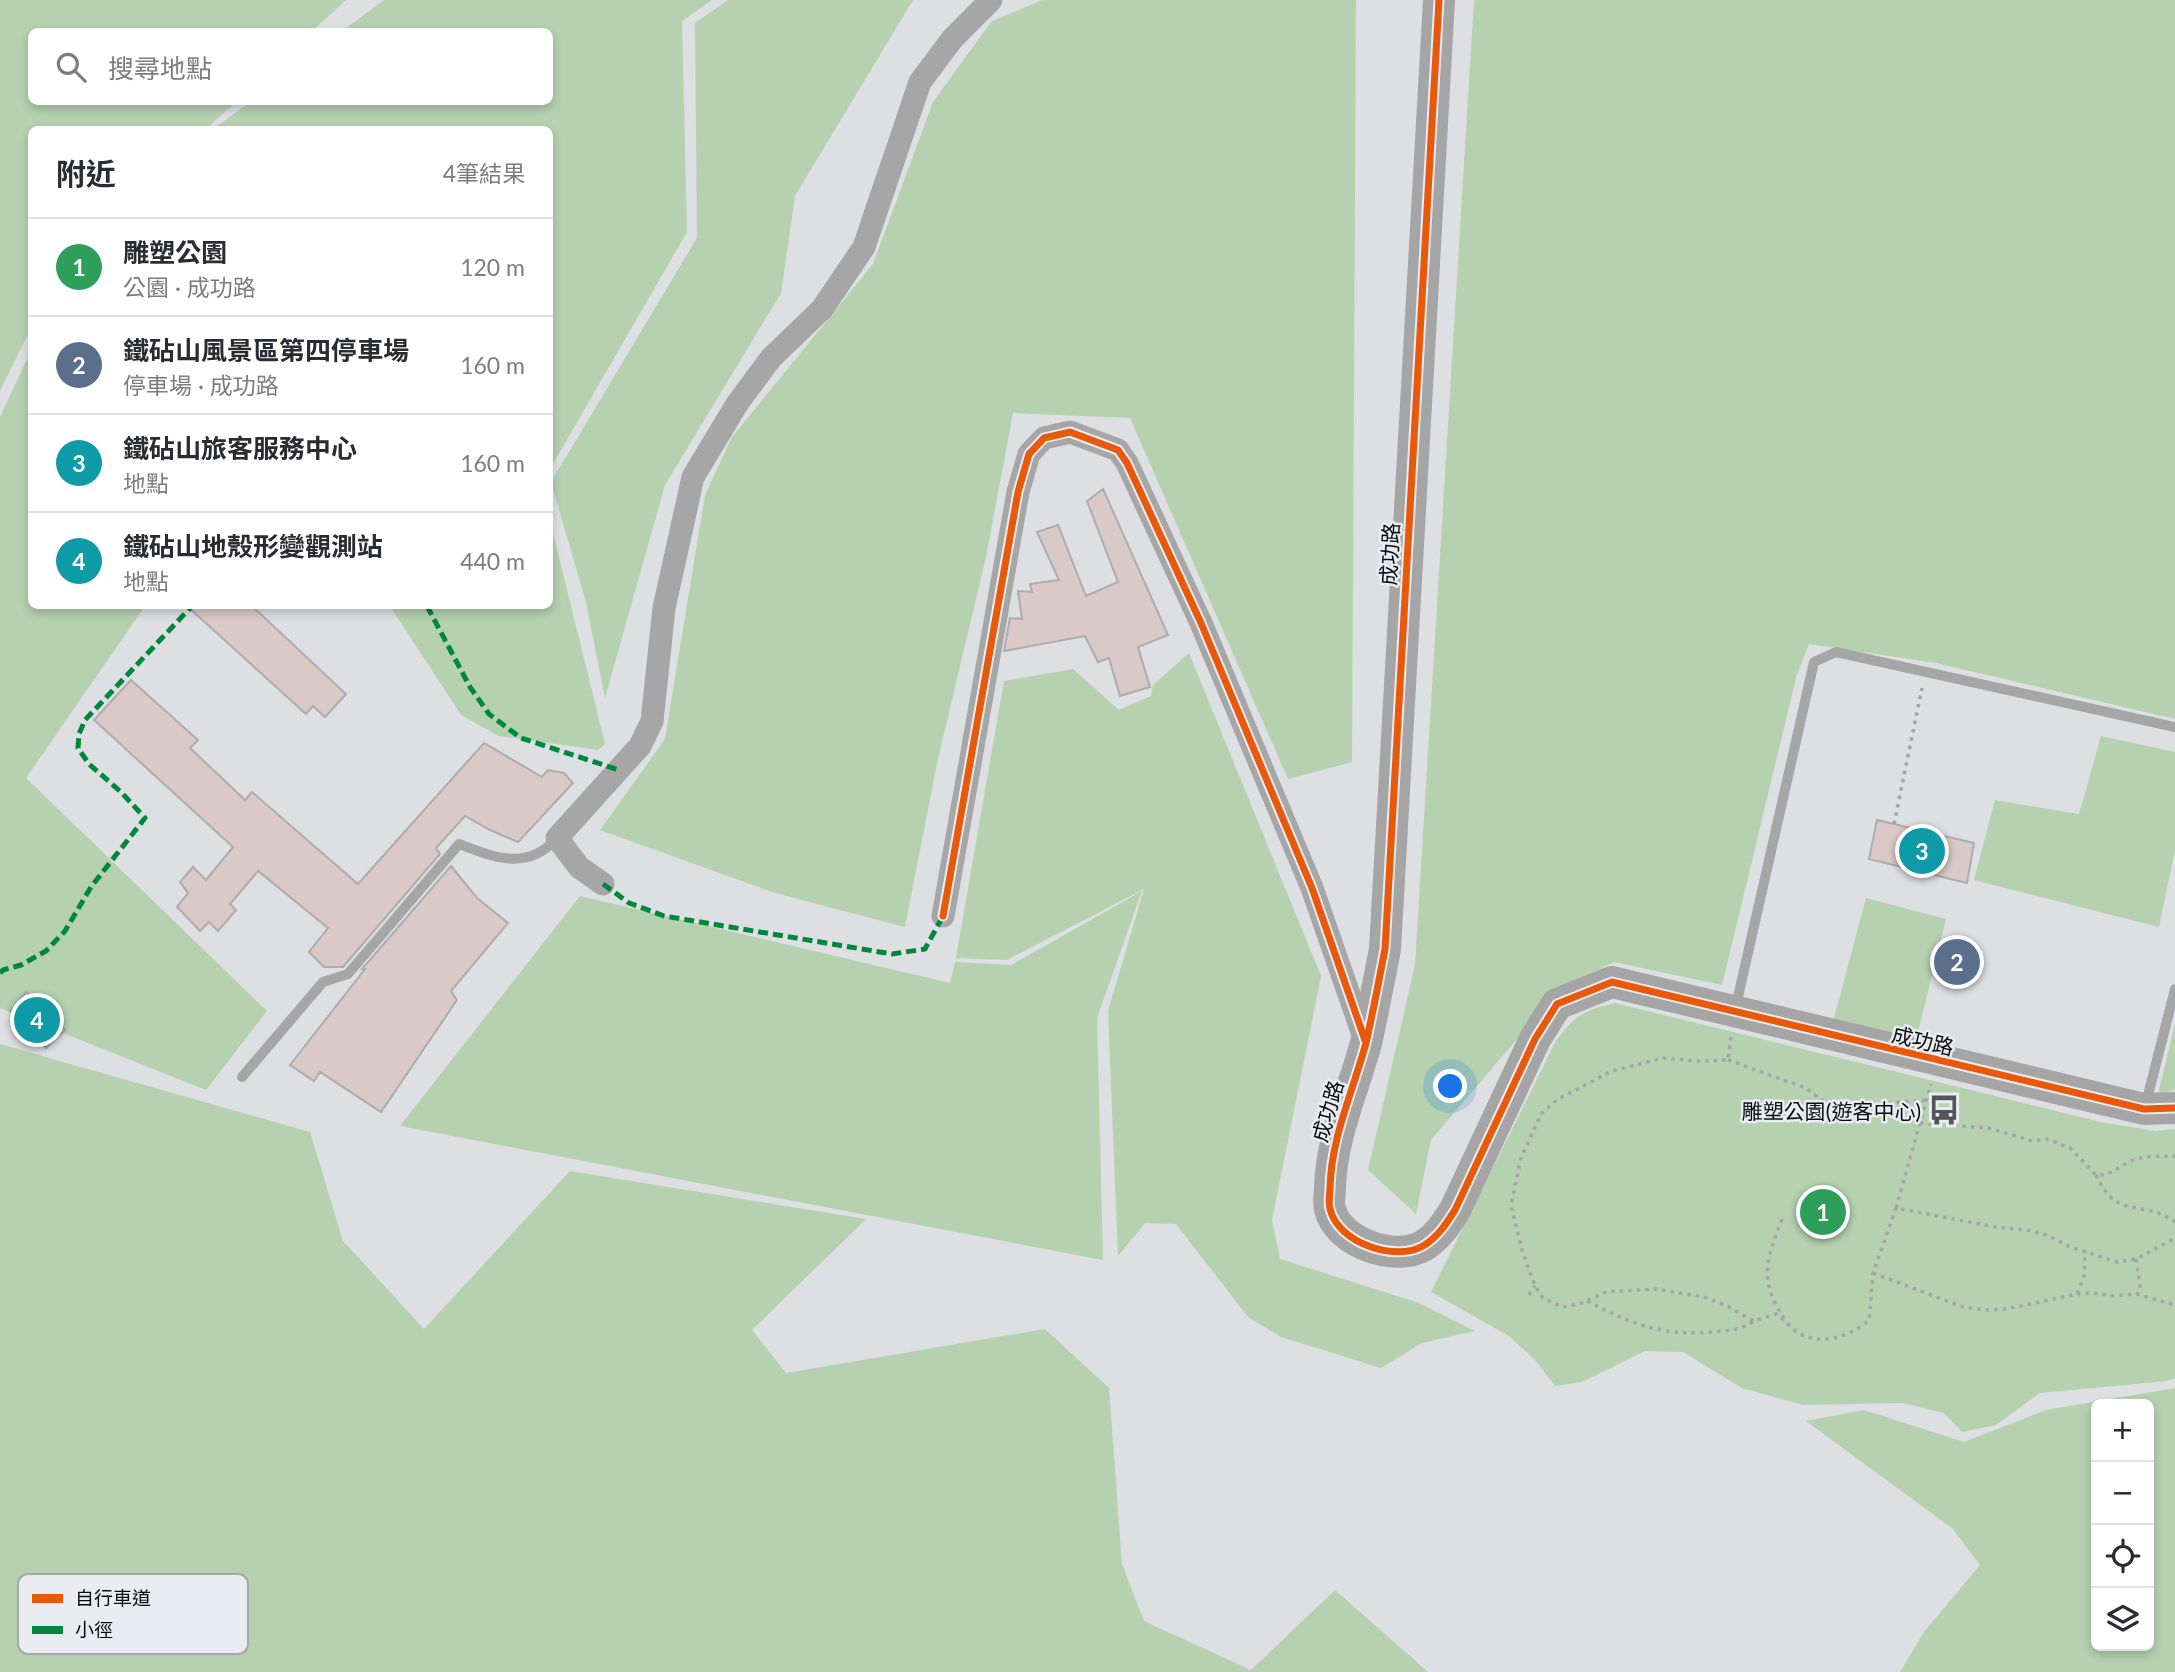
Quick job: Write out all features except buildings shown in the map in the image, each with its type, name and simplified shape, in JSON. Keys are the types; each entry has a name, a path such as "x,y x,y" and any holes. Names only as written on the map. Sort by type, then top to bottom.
{"street":[{"path":"603,884 579,867 557,838 640,746 652,721 664,608 693,477 737,404 764,367 822,309 864,247 920,82 953,37 991,0"},
{"name":"成功路","path":"1439,0 1385,949 1366,1043 1330,1162 1330,1208 1336,1220 1352,1238 1386,1251 1406,1252 1422,1247 1438,1236 1455,1210 1535,1039 1557,1004 1612,982 1938,1062 2160,1109"},
{"path":"943,916 1018,492 1029,454 1044,438 1070,432 1118,450 1127,463 1201,623 1312,888 1366,1043"}],"lane":[{"path":"1734,1013 1814,662 1836,652 2175,727"},
{"path":"242,1077 323,982 348,974 459,844 482,853 521,860 546,850 557,838"},
{"path":"2160,1109 2175,989"}],"path":[{"path":"1894,824 1926,672"},
{"path":"1728,1060 1734,1013"},
{"path":"1754,1321 1704,1297 1656,1289 1606,1292 1587,1301 1562,1307 1543,1298 1535,1286 1522,1250 1511,1205 1521,1158 1541,1114 1558,1099 1612,1071 1663,1058 1728,1060 1807,1088 1823,1101 1854,1106 1926,1100"},
{"path":"1782,1219 1768,1253 1767,1272 1770,1292 1785,1320 1806,1337 1843,1337 1859,1329 1869,1320 1873,1273 1896,1208 1938,1062"},
{"path":"1920,1123 1989,1128 2033,1142 2047,1139 2070,1148 2096,1175 2108,1197 2119,1204 2152,1211 2175,1222"},
{"path":"2096,1175 2107,1175 2134,1160 2175,1156"},
{"path":"1896,1208 2028,1230 2117,1262 2136,1259 2175,1238"},
{"path":"2077,1294 2084,1276 2085,1251"},
{"path":"2136,1259 2140,1286 2137,1294"},
{"path":"1873,1273 1963,1307 1986,1310 2007,1309 2092,1293 2113,1296 2137,1294 2175,1305"},
{"path":"1529,1295 1535,1286"},
{"path":"1587,1301 1631,1323 1679,1334 1737,1329 1776,1314 1785,1320"}],"green space":[{"path":"0,0 346,0 315,28 28,28 28,105 233,105 209,126 28,126 28,334 0,391"},
{"path":"384,0 712,0 682,21 687,232 553,464 553,126 217,126 246,105 553,105 553,28 346,28"},
{"path":"728,0 913,0 795,196 781,293 665,485 605,698 586,602 553,489 553,479 697,238 695,23"},
{"path":"1042,0 1356,0 1352,762 1288,779 1130,418 1013,413 986,557 937,763 905,927 775,893 600,830 665,739 705,495 732,437 873,264 933,102 991,22"},
{"path":"1474,0 2175,0 2175,719 1936,663 1809,644 1797,674 1722,985 1614,962 1558,991 1431,1140 1416,1214 1368,1170 1415,965"},
{"path":"28,357 28,609 143,609 26,778 267,1011 206,1090 0,1008 0,417"},
{"path":"553,533 605,744 598,750 499,736 461,715 392,609 553,609"},
{"path":"1189,653 1321,976 1272,1220 1280,1259 1419,1303 1475,1331 1422,1343 1381,1368 1281,1337 1248,1317 1176,1224 1145,1223 1118,1256 1108,1011 1144,889 1007,960 956,958 1004,681 1073,669 1119,710 1151,696 1153,685"},
{"path":"2101,736 2175,752 2175,850 2159,927 1974,880 1995,800 2079,814"},
{"path":"1142,891 1097,1018 1103,1260 400,1126 580,896 950,983 955,962 1011,965"},
{"path":"1866,898 1946,919 1915,1044 1832,1026"},
{"path":"1615,1003 2101,1122 2156,1131 2175,1129 2175,1378 2040,1393 1996,1425 1962,1432 1944,1413 1902,1403 1803,1405 1742,1388 1683,1352 1645,1351 1582,1382 1555,1386 1535,1360 1509,1336 1431,1292 1555,1043 1567,1026 1580,1016"},
{"path":"2175,1024 2175,1090 2158,1094"},
{"path":"0,1044 310,1132 343,1241 424,1329 570,1171 866,1219 752,1330 786,1373 1045,1329 1109,1388 1122,1564 1144,1621 1251,1670 1335,1590 1428,1672 0,1672"},
{"path":"2175,1388 2175,1672 1900,1672 1924,1632 1980,1565 1953,1529 1806,1421 1864,1410 1964,1442 2046,1410 2091,1402 2091,1651 2154,1651 2154,1399 2110,1399"}],"marked path":[{"path":"0,973 46,951 65,931 91,887 145,818 89,764 78,748 79,734 85,720 189,609"},
{"path":"429,609 470,687 489,714 521,738 619,770"},
{"path":"603,884 629,903 664,916 892,954 925,949 943,916"}],"cycle path":[{"path":"1439,0 1385,949 1366,1043 1334,1151 1329,1204 1335,1221 1356,1240 1383,1250 1411,1250 1433,1239 1455,1210 1535,1039 1557,1004 1612,982 2144,1109 2175,1108"},
{"path":"943,916 1018,492 1029,454 1044,438 1070,432 1118,450 1127,463 1201,623 1312,888 1366,1043"}],"place":[{"name":"鐵砧山旅客服務中心","path":"1922,851"},
{"name":"鐵砧山風景區第四停車場","path":"1957,962"},
{"name":"鐵砧山地殼形變觀測站","path":"37,1020"},
{"name":"雕塑公園(遊客中心)","path":"1944,1110"},
{"name":"雕塑公園","path":"1823,1212"}]}
